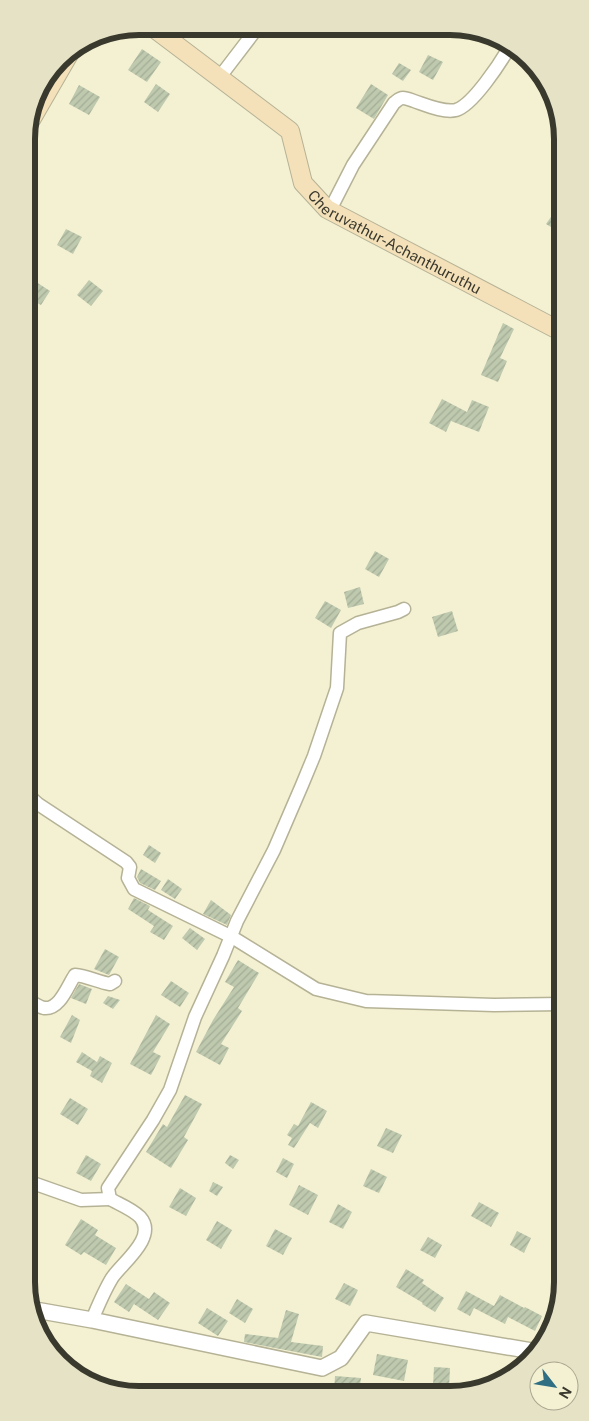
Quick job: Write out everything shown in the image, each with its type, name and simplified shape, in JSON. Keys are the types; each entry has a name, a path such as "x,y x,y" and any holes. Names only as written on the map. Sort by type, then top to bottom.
{"main road":[{"name":"Cheruvathur-Achanthuruthu","path":"162,35 290,131 303,183 330,210 554,328"},
{"path":"45,96 57,75"}],"street":[{"path":"218,78 252,35"},
{"path":"330,210 353,165 394,103 401,98 406,98 432,107 458,110 469,102 484,85 507,52"},
{"path":"110,1199 108,1188 153,1120 170,1090 194,1017 232,937 237,921 274,850 314,756 337,688 340,633 358,623 404,609"},
{"path":"35,801 126,862 130,867 128,878 134,889 232,937 316,989 366,1001 554,1004"},
{"path":"35,1004 42,1008 49,1008 55,1005 61,999 75,974 110,984 114,981"},
{"path":"35,1184 81,1200 110,1199 140,1217 145,1227 144,1237 130,1258 112,1278 92,1320"},
{"path":"40,1311 322,1368 341,1358 366,1323 529,1350"}],"building":[{"path":"142,49 161,62 147,82 128,70"},
{"path":"428,55 443,62 433,80 419,72"},
{"path":"399,63 411,70 403,81 392,74"},
{"path":"156,84 170,94 158,112 144,102"},
{"path":"371,84 388,95 374,119 356,108"},
{"path":"79,85 100,97 89,115 69,104"},
{"path":"553,214 554,215 554,229 546,224"},
{"path":"66,229 82,237 73,254 57,245"},
{"path":"89,280 103,291 91,306 77,295"},
{"path":"35,281 50,291 41,305 37,303 35,306"},
{"path":"503,323 514,329 500,358 507,361 498,382 481,375"},
{"path":"442,399 467,412 472,400 489,407 479,432 451,421 446,432 429,423"},
{"path":"375,551 389,559 379,577 365,569"},
{"path":"360,587 364,604 348,608 344,592"},
{"path":"325,601 341,610 331,628 315,618"},
{"path":"452,611 458,631 438,637 432,617"},
{"path":"149,845 161,853 155,863 143,855"},
{"path":"141,869 161,881 155,890 140,883 137,877"},
{"path":"168,879 182,889 175,899 161,890"},
{"path":"134,898 150,906 148,910 173,926 164,940 150,932 154,926 128,909"},
{"path":"211,900 231,915 227,925 203,914"},
{"path":"190,928 205,939 197,950 182,938"},
{"path":"105,949 119,957 109,975 94,969"},
{"path":"238,960 259,973 238,1008 242,1011 221,1044 229,1048 220,1065 196,1052 234,987 225,982"},
{"path":"171,981 189,993 180,1007 161,995"},
{"path":"79,984 92,989 86,1004 71,998"},
{"path":"108,996 120,1000 113,1009 103,1003"},
{"path":"72,1015 80,1020 71,1043 60,1037"},
{"path":"156,1015 170,1024 153,1052 161,1056 151,1075 130,1064"},
{"path":"82,1052 97,1062 100,1056 112,1063 102,1083 90,1076 92,1071 76,1062"},
{"path":"185,1095 202,1104 184,1137 188,1140 171,1168 146,1152 163,1124 167,1127"},
{"path":"70,1098 88,1109 78,1125 60,1114"},
{"path":"311,1102 327,1111 318,1128 310,1123 294,1148 288,1145 292,1138 287,1135 294,1124 298,1126"},
{"path":"386,1128 402,1135 393,1153 377,1146"},
{"path":"86,1155 101,1164 91,1181 76,1173"},
{"path":"230,1155 239,1160 233,1169 225,1163"},
{"path":"283,1158 294,1164 287,1178 276,1172"},
{"path":"371,1169 387,1177 379,1193 363,1186"},
{"path":"213,1182 223,1187 217,1196 209,1191"},
{"path":"299,1185 318,1195 308,1215 289,1205"},
{"path":"180,1188 196,1198 186,1216 169,1207"},
{"path":"479,1202 499,1213 491,1227 471,1216"},
{"path":"338,1204 352,1212 343,1229 329,1222"},
{"path":"81,1219 98,1230 95,1235 116,1248 106,1265 84,1252 81,1255 65,1245"},
{"path":"217,1221 232,1230 221,1249 206,1240"},
{"path":"275,1229 292,1238 283,1255 266,1246"},
{"path":"517,1231 531,1238 524,1253 510,1245"},
{"path":"428,1237 442,1245 435,1258 420,1250"},
{"path":"406,1269 424,1280 422,1283 444,1298 435,1312 396,1287"},
{"path":"344,1283 358,1290 350,1306 335,1299"},
{"path":"126,1284 149,1299 154,1292 170,1303 158,1320 134,1304 129,1312 114,1302"},
{"path":"466,1291 494,1306 500,1295 542,1316 535,1331 508,1317 505,1324 474,1308 470,1316 457,1309"},
{"path":"237,1299 253,1309 245,1323 229,1313"},
{"path":"207,1308 228,1321 218,1336 198,1323"},
{"path":"286,1310 299,1314 291,1342 323,1346 322,1357 244,1342 245,1334 278,1338"},
{"path":"377,1354 408,1360 404,1381 373,1375"},
{"path":"434,1367 450,1368 449,1386 433,1386"},
{"path":"335,1376 361,1378 360,1386 334,1386"}]}
